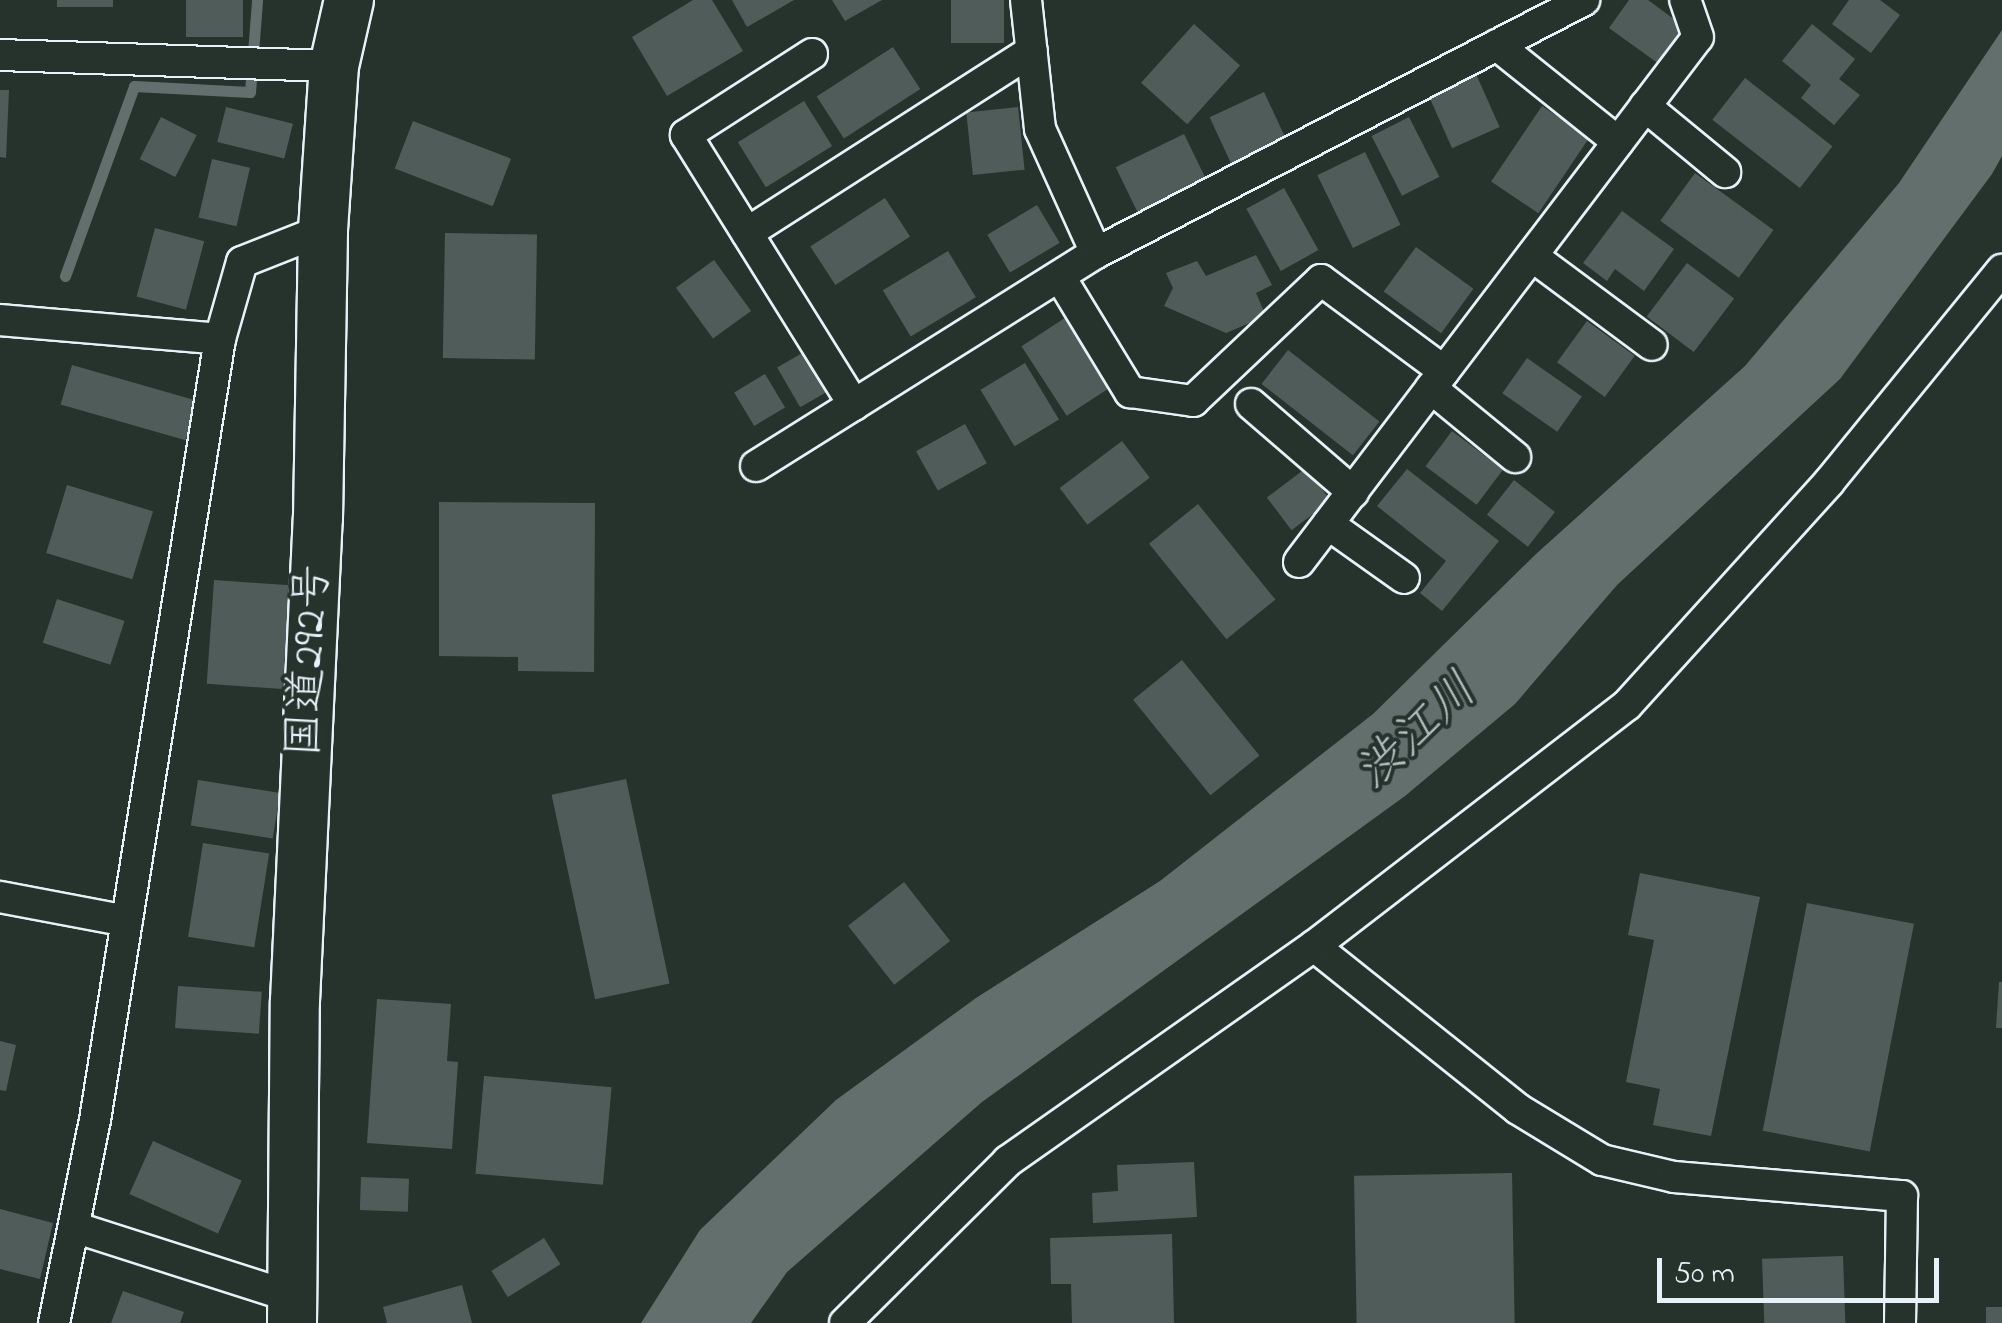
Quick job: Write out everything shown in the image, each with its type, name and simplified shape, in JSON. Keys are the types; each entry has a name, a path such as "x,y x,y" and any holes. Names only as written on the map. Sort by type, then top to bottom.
{"highway":[{"name":"国道292号","path":"292,1310 295,1001 318,518 323,230 334,66 349,0"}],"street":[{"path":"1026,0 1040,129 1096,253"},
{"path":"756,466 1096,253 1584,0"},
{"path":"1299,562 1698,37 1685,0"},
{"path":"1497,45 1618,142"},
{"path":"747,233 1032,51"},
{"path":"812,54 686,135 854,405"},
{"path":"0,55 334,66"},
{"path":"1645,106 1724,172"},
{"path":"54,1323 127,921 220,339 242,262 323,230"},
{"path":"1532,256 1652,345"},
{"path":"845,1323 1008,1161 1314,946 1627,706 1829,482 2002,270"},
{"path":"1060,277 1130,392 1192,401 1321,280 1438,380 1515,457"},
{"path":"0,320 220,339"},
{"path":"1251,404 1352,492"},
{"path":"1328,524 1404,578"},
{"path":"0,897 127,921"},
{"path":"1314,946 1518,1110 1602,1160 1674,1176 1902,1196 1900,1323"},
{"path":"74,1226 292,1310"}],"water":[{"name":"渋江川","path":"2002,30 2002,156 1992,174 1840,379 1617,585 1515,704 1405,796 982,1102 787,1272 751,1323 641,1323 700,1230 836,1100 976,998 1160,881 1373,714 1536,554 1745,366 1899,183"}],"building":[{"path":"57,0 113,0 113,7 57,7"},
{"path":"186,0 243,0 243,37 186,37"},
{"path":"693,0 712,0 743,51 667,96 632,37"},
{"path":"732,0 794,0 747,27"},
{"path":"832,0 882,0 845,21"},
{"path":"951,0 1004,0 1004,43 951,43"},
{"path":"1629,0 1648,0 1686,28 1659,64 1609,28"},
{"path":"1849,0 1880,0 1900,15 1871,53 1832,24"},
{"path":"1194,24 1240,65 1187,124 1141,83"},
{"path":"1812,24 1855,59 1839,79 1860,95 1834,125 1801,98 1811,85 1782,61"},
{"path":"893,47 920,89 844,138 817,97"},
{"path":"1476,74 1500,127 1452,148 1428,95"},
{"path":"1745,78 1832,146 1800,188 1712,120"},
{"path":"0,90 9,90 6,158 0,157"},
{"path":"1264,92 1287,142 1233,167 1210,117"},
{"path":"804,101 832,146 766,187 738,142"},
{"path":"1542,106 1589,138 1538,213 1491,181"},
{"path":"226,107 293,124 284,159 217,142"},
{"path":"1018,107 1025,170 973,175 966,112"},
{"path":"161,117 197,135 175,177 140,159"},
{"path":"1409,117 1439,177 1402,196 1372,136"},
{"path":"413,121 511,159 493,206 395,169"},
{"path":"1184,134 1209,185 1141,219 1116,167"},
{"path":"1365,152 1401,225 1353,248 1317,175"},
{"path":"212,159 250,168 237,226 199,217"},
{"path":"1695,173 1773,230 1739,278 1660,221"},
{"path":"1284,188 1318,250 1281,271 1246,209"},
{"path":"885,198 910,237 835,285 810,246"},
{"path":"1037,205 1060,243 1010,273 987,235"},
{"path":"1622,211 1674,249 1644,291 1615,269 1607,281 1583,263"},
{"path":"155,228 204,241 186,310 137,297"},
{"path":"445,233 537,235 535,360 443,358"},
{"path":"1416,247 1473,289 1441,333 1384,291"},
{"path":"948,251 976,297 911,336 883,290"},
{"path":"1256,255 1272,285 1256,293 1266,316 1226,333 1164,306 1173,288 1166,273 1197,261 1206,276"},
{"path":"714,260 751,311 713,339 676,288"},
{"path":"1687,263 1734,299 1694,352 1647,317"},
{"path":"1071,314 1116,384 1067,416 1022,346"},
{"path":"1587,321 1635,356 1605,397 1557,362"},
{"path":"1288,350 1379,421 1353,455 1262,384"},
{"path":"804,352 827,392 800,407 777,368"},
{"path":"1527,358 1582,396 1557,432 1502,393"},
{"path":"1025,363 1059,420 1014,446 980,390"},
{"path":"72,365 197,401 186,440 61,404"},
{"path":"765,374 785,407 754,426 734,393"},
{"path":"965,424 987,463 938,491 916,451"},
{"path":"1452,431 1503,470 1477,505 1426,466"},
{"path":"1122,441 1150,478 1087,525 1060,488"},
{"path":"1306,468 1331,501 1292,530 1267,497"},
{"path":"1407,469 1499,541 1442,611 1420,593 1446,561 1377,506"},
{"path":"1514,480 1555,512 1528,547 1487,515"},
{"path":"67,485 153,511 132,579 46,553"},
{"path":"439,502 595,503 594,672 518,671 518,657 439,656"},
{"path":"1198,504 1275,600 1226,639 1149,544"},
{"path":"214,580 290,585 283,689 207,684"},
{"path":"57,599 125,621 110,665 43,643"},
{"path":"1182,660 1259,756 1210,795 1133,700"},
{"path":"626,779 669,983 595,999 552,795"},
{"path":"198,780 280,793 273,838 191,825"},
{"path":"203,843 269,853 254,947 188,937"},
{"path":"1640,873 1760,897 1711,1136 1653,1125 1660,1089 1626,1082 1654,940 1628,935"},
{"path":"904,882 950,941 894,985 848,926"},
{"path":"1807,903 1914,924 1870,1152 1763,1131"},
{"path":"1999,982 2002,1028 1996,1028"},
{"path":"178,986 262,992 259,1034 175,1028"},
{"path":"377,999 451,1004 447,1061 458,1062 452,1149 367,1143"},
{"path":"0,1041 16,1045 6,1091 0,1090"},
{"path":"484,1076 612,1087 603,1185 475,1174"},
{"path":"153,1141 242,1180 218,1233 129,1194"},
{"path":"1194,1162 1197,1217 1093,1223 1092,1193 1118,1191 1117,1165"},
{"path":"1512,1173 1515,1323 1357,1323 1354,1176"},
{"path":"361,1177 409,1179 408,1212 360,1210"},
{"path":"0,1209 53,1223 40,1279 0,1269"},
{"path":"1172,1234 1174,1323 1072,1323 1071,1284 1051,1284 1050,1238"},
{"path":"544,1238 560,1264 508,1297 491,1271"},
{"path":"1843,1256 1845,1323 1764,1323 1762,1259"},
{"path":"462,1285 472,1323 387,1323 383,1307"},
{"path":"123,1291 184,1312 180,1323 111,1323"},
{"path":"1986,1307 2002,1307 2002,1323 1986,1323"}],"waterway":[{"path":"65,276 134,86 250,92 257,0"}]}
